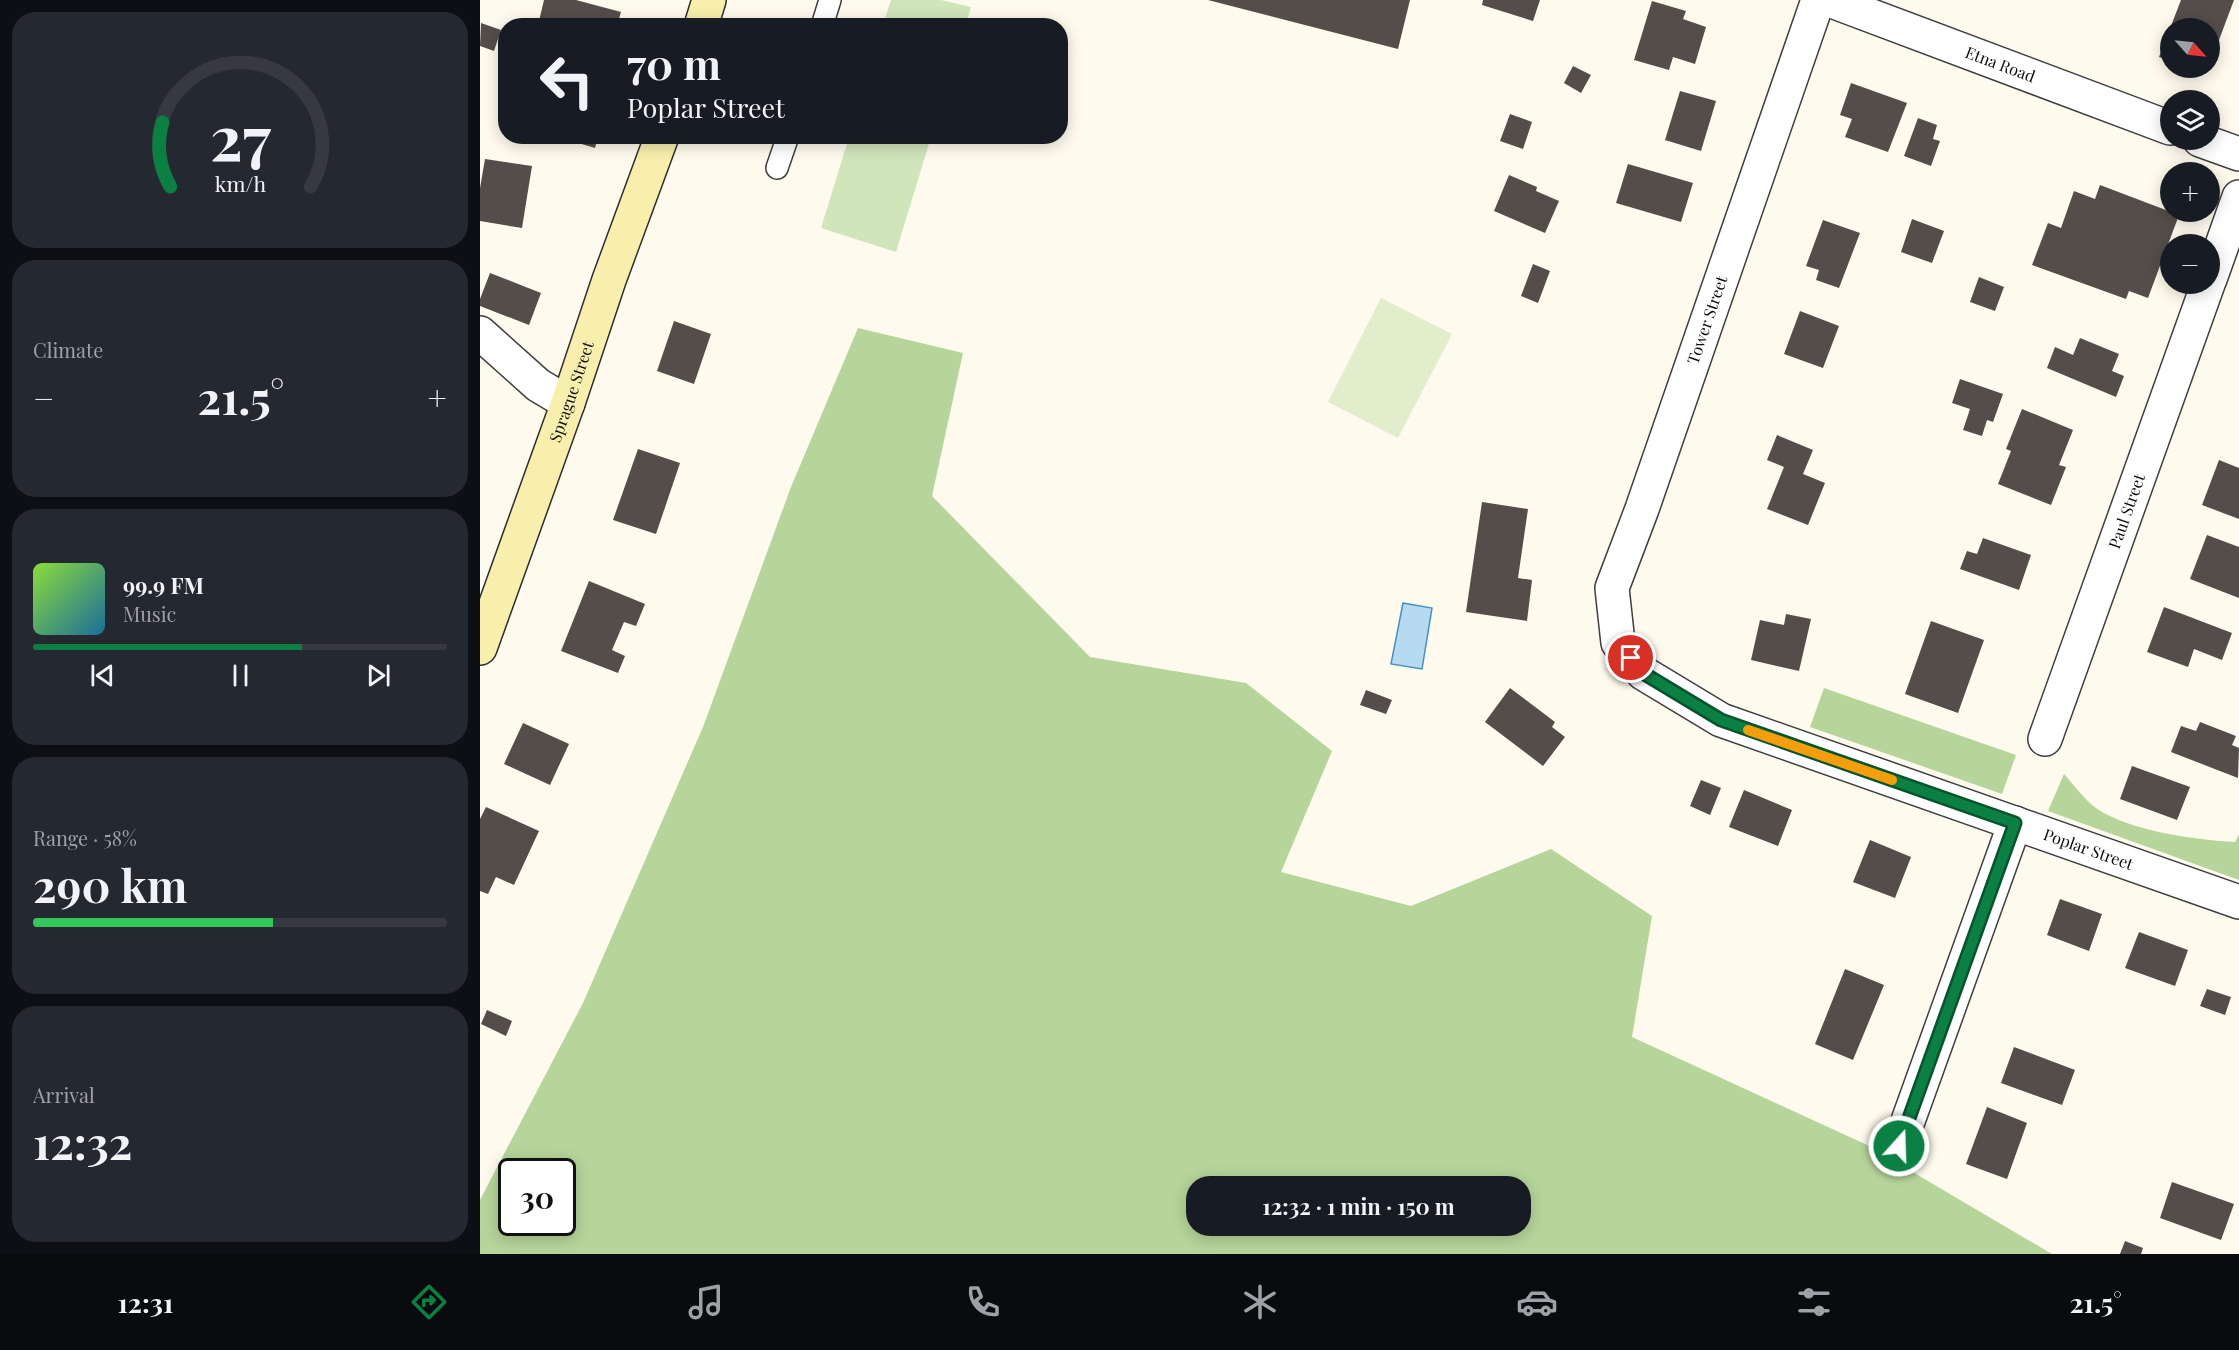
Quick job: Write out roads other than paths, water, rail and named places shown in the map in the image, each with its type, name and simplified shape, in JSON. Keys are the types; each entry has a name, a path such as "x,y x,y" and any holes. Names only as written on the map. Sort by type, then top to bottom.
{"main road":[{"path":"703,18 709,0"},
{"name":"Sprague Street","path":"480,648 568,403 609,280 660,144"}],"street":[{"name":"Tower Street","path":"1618,643 1612,588 1642,509 1818,0"},
{"name":"Etna Road","path":"1829,0 2160,124"},
{"path":"2220,147 2239,154"},
{"name":"Paul Street","path":"2220,250 2239,197"},
{"name":"Paul Street","path":"2045,739 2204,294"},
{"path":"480,333 538,386 568,403"},
{"name":"Poplar Street","path":"1618,643 1643,673 1721,720 2239,902"},
{"path":"1899,1146 2015,823"}],"lane":[{"path":"824,18 830,0"},
{"path":"777,168 785,144"}],"water":[{"path":"1403,603 1432,608 1422,669 1391,664"}]}
